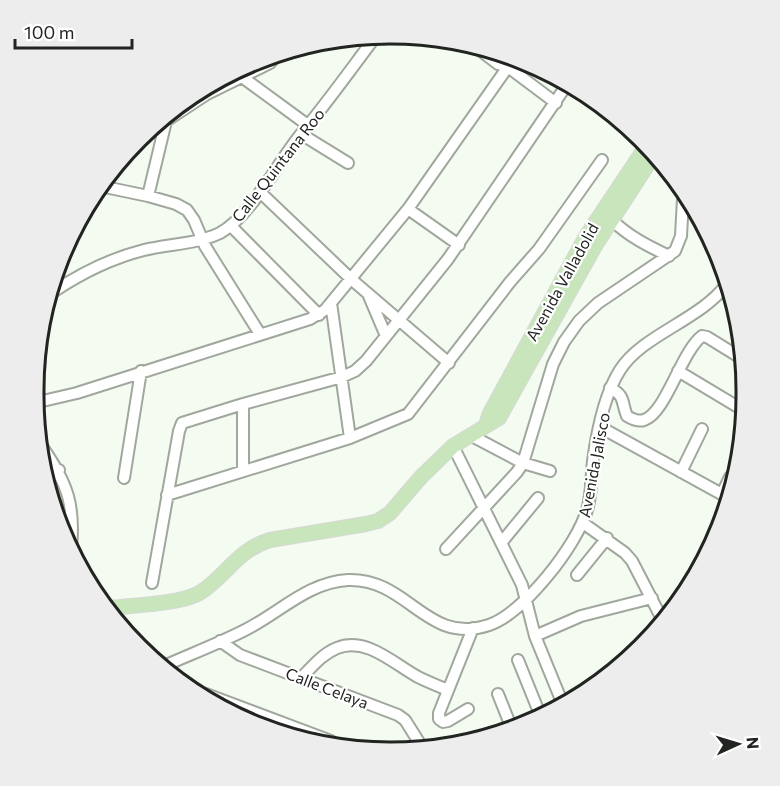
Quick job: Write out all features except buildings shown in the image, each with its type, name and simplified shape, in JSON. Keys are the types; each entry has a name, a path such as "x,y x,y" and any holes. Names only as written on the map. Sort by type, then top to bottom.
{"main road":[{"name":"Avenida Valladolid","path":"486,425 490,413 585,238 642,152"},
{"name":"Avenida Valladolid","path":"115,607 190,598 202,591 246,550 256,544 378,521 390,513 421,477 453,446 499,418 595,246 650,161"}],"street":[{"name":"Calle Quintana Roo","path":"59,288 84,273 111,261 140,251 203,239 231,226 260,192 370,44"},
{"path":"490,58 498,64 504,63"},
{"path":"44,401 77,393 319,315 408,209 510,65"},
{"path":"516,67 556,103"},
{"path":"232,82 247,74"},
{"path":"242,77 348,163"},
{"path":"152,583 182,423 342,377 355,371 366,361 459,245 563,90"},
{"path":"148,196 163,128"},
{"path":"168,495 350,438 408,414 510,282 539,249 602,160"},
{"path":"109,188 148,196 176,204 187,210 205,246 260,334"},
{"path":"260,192 351,279 449,363"},
{"path":"446,549 523,463 553,364 564,342 579,321 598,303 669,256 679,245 683,205"},
{"path":"408,209 459,245"},
{"path":"612,220 628,233 669,256"},
{"path":"231,226 319,315"},
{"name":"Avenida Jalisco","path":"170,663 250,628 318,587 348,580 365,581 387,588 443,626 472,628 488,626 502,620 526,601 542,584 583,523 591,494 594,453 610,388 626,361 722,292"},
{"path":"368,293 386,336"},
{"path":"331,303 350,438"},
{"path":"610,388 619,393 627,416 634,420 644,420 652,415 659,406 687,354 702,336 735,354"},
{"path":"124,478 141,371"},
{"path":"678,371 736,406"},
{"path":"243,404 243,471"},
{"path":"600,427 722,494"},
{"path":"681,472 702,429"},
{"path":"472,436 523,463 550,471"},
{"path":"453,446 522,585 535,636 560,698"},
{"path":"49,456 59,470 68,491 72,511 71,532"},
{"path":"53,477 59,470"},
{"path":"501,543 538,498"},
{"path":"583,523 625,552 659,614"},
{"path":"577,575 606,538"},
{"path":"535,636 581,616 652,598"},
{"path":"468,709 448,722 440,719 439,713 472,628"},
{"name":"Calle Celaya","path":"220,641 240,656 398,715 405,720 419,741"},
{"path":"301,678 324,656 337,648 351,644 379,653 416,676 448,690"},
{"path":"518,660 537,709"},
{"path":"498,694 509,721"},
{"path":"229,703 313,734"}]}
